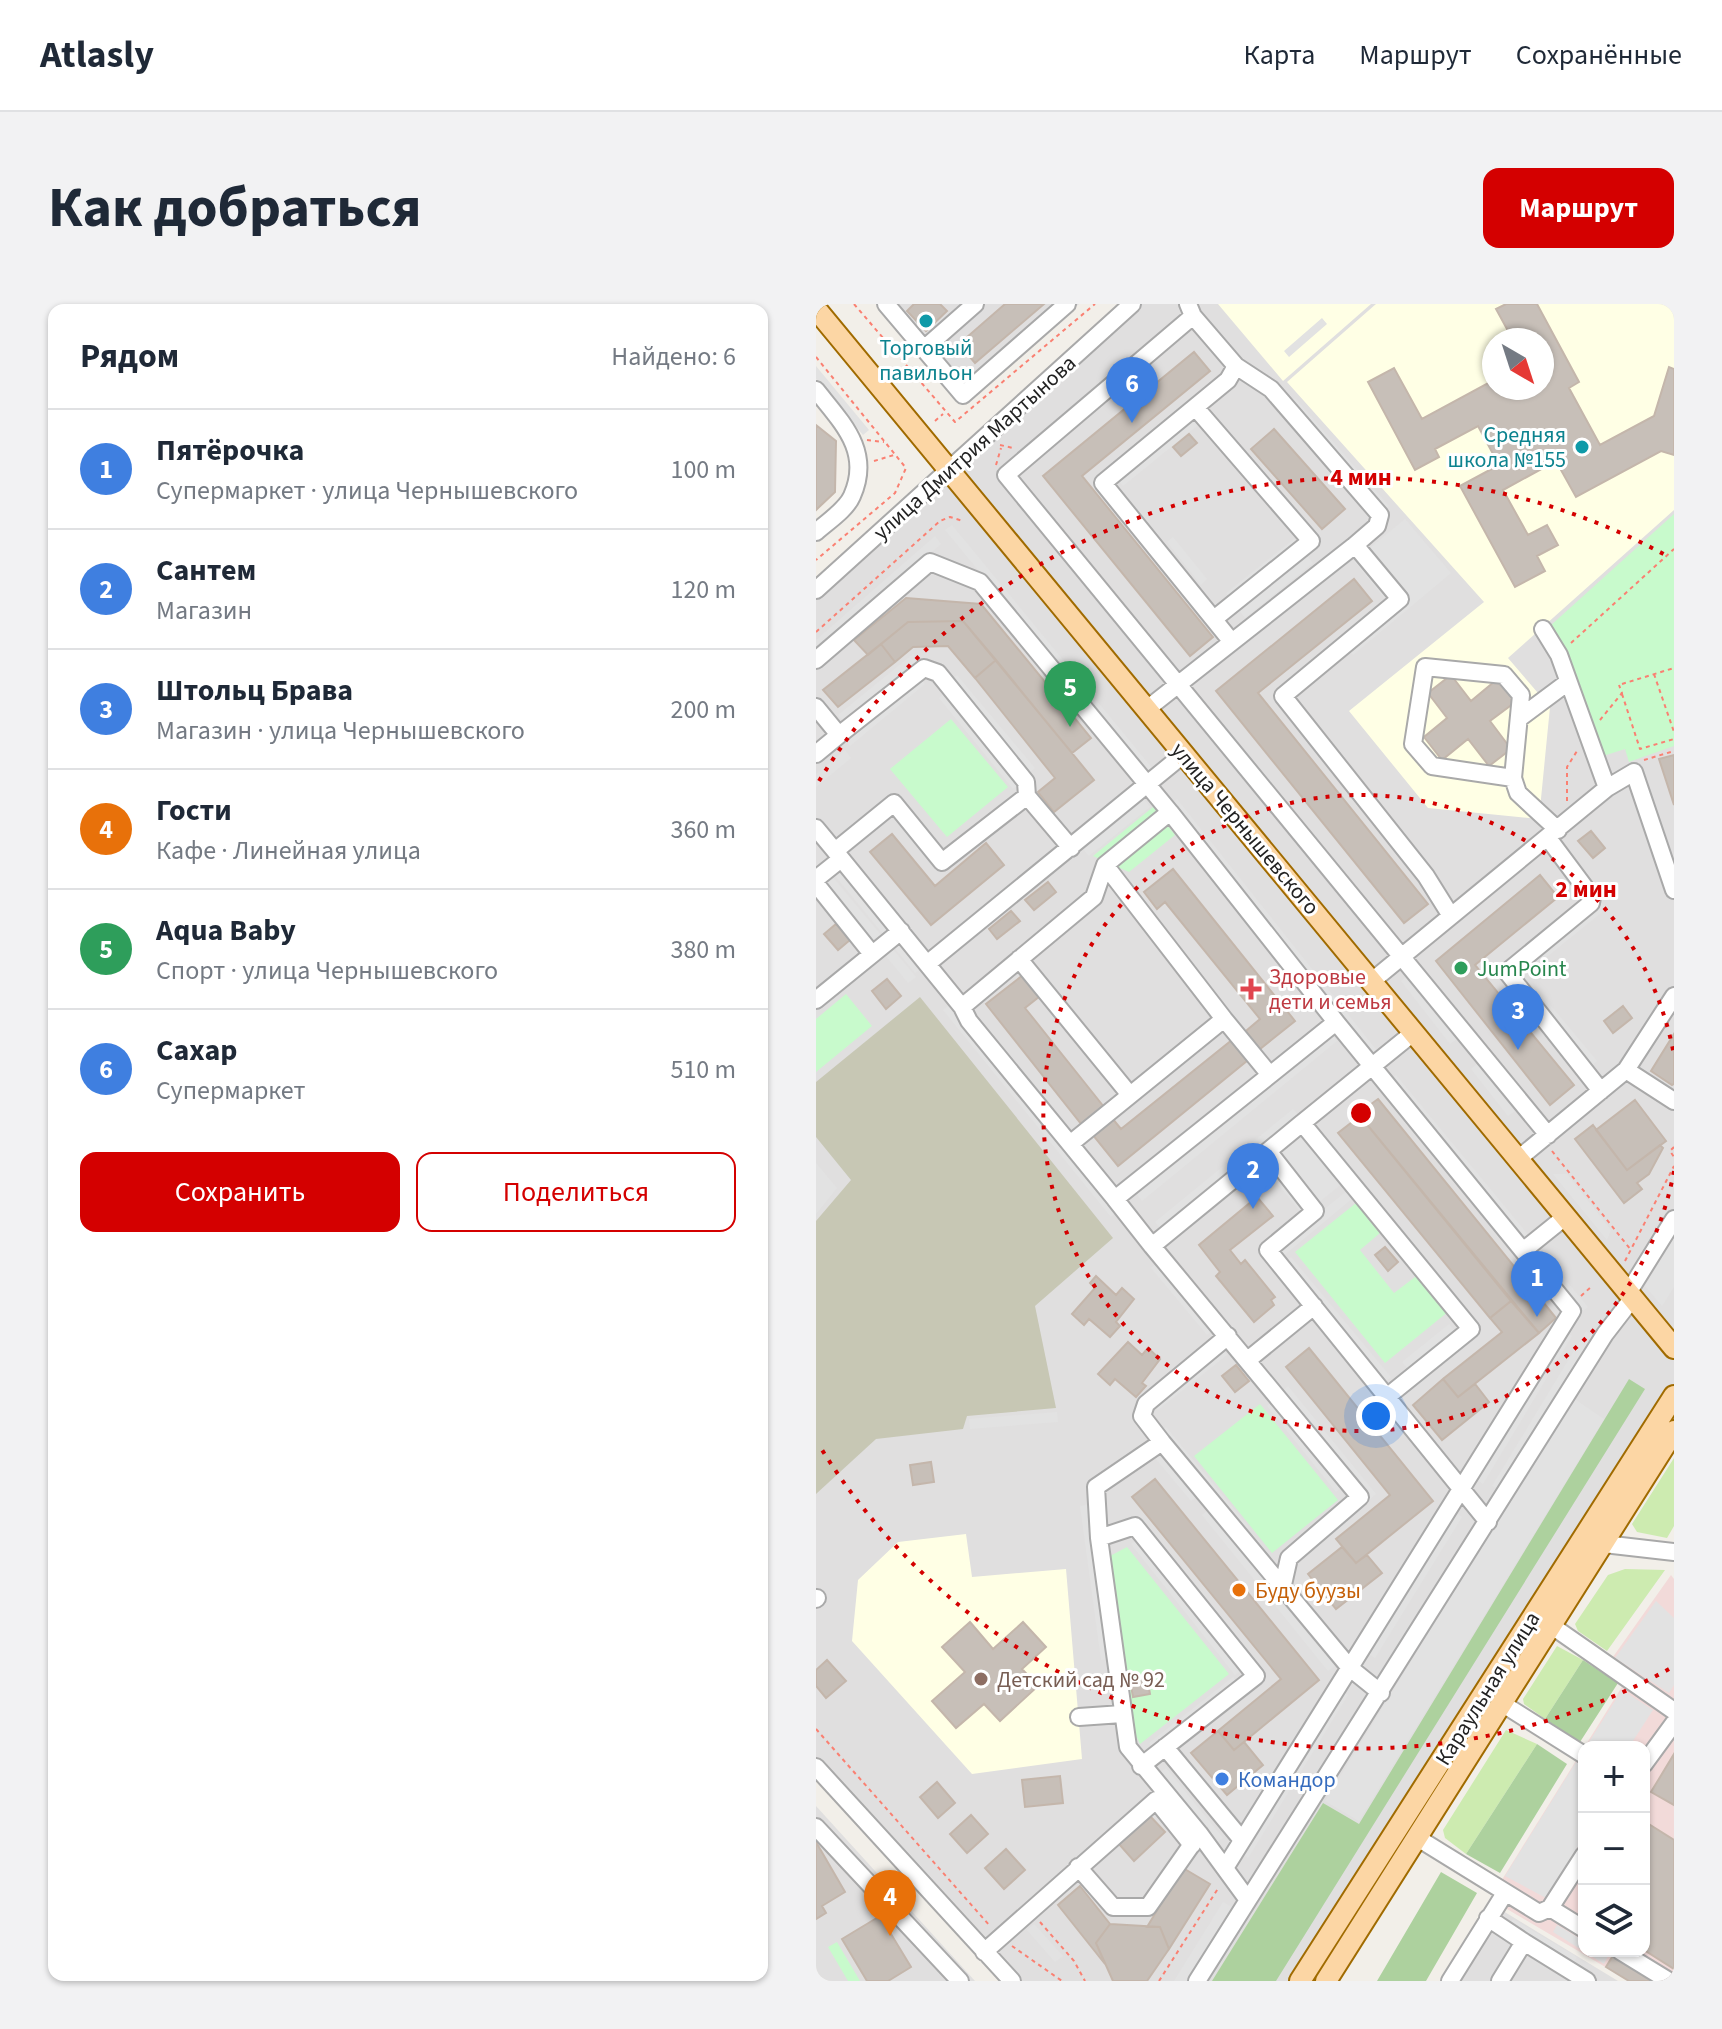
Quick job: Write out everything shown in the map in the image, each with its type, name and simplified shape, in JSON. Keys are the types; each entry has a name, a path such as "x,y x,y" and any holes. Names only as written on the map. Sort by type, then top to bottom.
{"main road":[{"name":"улица Чернышевского","path":"816,309 1674,1348"},
{"name":"Караульная улица","path":"1300,1981 1674,1396"},
{"name":"Караульная улица","path":"1326,1981 1674,1431"}],"street":[{"path":"886,304 963,395 1067,304"},
{"path":"925,348 975,304"},
{"name":"улица Дмитрия Мартынова","path":"816,590 1132,304"},
{"path":"1147,709 1179,684 1355,545 1377,526 1380,515 1271,389 1236,366 1191,310 1006,475 1179,684 1400,958 1548,1135"},
{"path":"1232,642 1103,483 1228,380 1236,366"},
{"path":"816,390 855,438 858,466 853,496 816,532"},
{"path":"1195,407 1311,541 1214,619"},
{"path":"1355,545 1400,599 1283,696 1426,876 1451,916"},
{"path":"816,660 930,562 980,582 1170,812 1336,1022 1572,1311 1226,1870"},
{"path":"1543,629 1559,655 1607,788"},
{"path":"1513,778 1432,766 1413,744 1425,667 1504,675 1521,695 1513,778 1518,793 1553,834 1592,897 1591,903 1507,972 1601,1091"},
{"path":"816,754 924,668 938,673 1026,782 1027,796 1071,848"},
{"path":"1521,717 1568,682"},
{"path":"816,707 839,735"},
{"path":"927,964 1184,754"},
{"path":"1372,981 1607,788 1634,772 1674,890"},
{"path":"872,954 816,882 838,855 894,803 942,862 1027,796"},
{"path":"962,1007 1094,897 1105,865 1170,812"},
{"path":"816,828 962,1007 969,1021 1360,1497 1289,1558 1282,1589"},
{"path":"1105,865 1270,1075"},
{"path":"816,1000 901,931"},
{"path":"1019,959 1130,1095"},
{"path":"1518,1159 1626,1070 1674,996"},
{"path":"1070,1144 1224,1019"},
{"path":"1115,1199 1336,1022"},
{"path":"1152,1246 1413,1033"},
{"path":"1626,1070 1674,1101"},
{"path":"1302,1123 1471,1329 1388,1396"},
{"path":"1268,1151 1315,1211 1268,1250 1488,1522"},
{"path":"1524,1250 1565,1217"},
{"path":"1197,1981 1630,1296 1674,1219"},
{"path":"1249,1359 1314,1306"},
{"path":"1228,1336 1146,1404 1142,1416 1350,1668 1381,1693"},
{"path":"1162,1442 1096,1487 1099,1538 1128,1747 1196,1839"},
{"path":"1099,1538 1135,1526 1256,1676 1141,1766"},
{"path":"1604,1544 1674,1552"},
{"path":"1552,1626 1674,1711"},
{"path":"1503,1704 1578,1751"},
{"path":"1079,1717 1122,1714"},
{"path":"1650,1756 1674,1723"},
{"path":"1165,1747 1242,1840"},
{"path":"816,1767 1012,1981"},
{"path":"984,1952 1029,1909 1156,1800 1226,1870 1248,1900"},
{"path":"816,1827 960,1981"},
{"path":"1416,1837 1539,1913 1550,1908 1578,1864"},
{"path":"1078,1867 1113,1907 1148,1907 1196,1839"},
{"path":"1450,1981 1505,1893"},
{"path":"1550,1908 1578,1925"},
{"path":"1488,1918 1587,1981"},
{"path":"1500,1981 1524,1942"},
{"path":"1630,1957 1669,1981"}],"path":[{"path":"854,304 944,413 955,422 971,413 1095,304"},
{"path":"816,357 906,468 896,494 816,560"},
{"path":"935,421 944,413"},
{"path":"855,438 885,442"},
{"path":"993,474 999,444"},
{"path":"858,466 895,454"},
{"path":"816,632 926,530 950,517 963,521"},
{"path":"1559,655 1674,549"},
{"path":"1674,668 1619,685 1640,749 1674,739"},
{"path":"1654,674 1674,732"},
{"path":"1567,802 1567,767 1622,693"},
{"path":"1634,772 1634,762 1674,751"},
{"path":"1674,1147 1670,1151 1674,1157"},
{"path":"1624,1262 1674,1166"},
{"path":"1570,1306 1592,1286"},
{"path":"816,1729 1001,1938 1062,1981"},
{"path":"1159,1981 1226,1870"},
{"path":"1029,1909 1074,1961 1085,1981"}],"shaded area":[{"path":"895,304 1079,304 975,396"},
{"path":"1132,304 1674,304 1674,1396 1300,1981 1012,1981 816,1767 816,590"},
{"path":"1218,304 1371,304 1283,381"},
{"path":"1376,304 1674,304 1674,510 1508,658 1550,707 1539,819 1428,808 1349,711 1484,602 1287,382"},
{"path":"1322,318 1327,324 1289,357 1284,351"},
{"path":"816,366 869,430 863,435 816,379"},
{"path":"1295,398 1389,506 1383,511 1289,403"},
{"path":"1197,416 1202,422 1123,486 1118,480"},
{"path":"1405,519 1451,573 1353,655 1348,649 1394,610 1354,561"},
{"path":"952,525 1153,769 1146,774 945,530"},
{"path":"935,536 941,544 816,654 816,640"},
{"path":"1173,537 1207,579 1201,585 1167,542"},
{"path":"1294,539 1313,563 1245,618 1226,593"},
{"path":"913,654 919,661 844,722 838,715"},
{"path":"957,675 1035,768 1028,774 950,681"},
{"path":"919,677 925,684 850,746 843,738"},
{"path":"946,691 1020,783 1013,789 939,698"},
{"path":"845,750 851,758 816,787 816,774"},
{"path":"1144,799 1150,807 1089,856 1082,848"},
{"path":"1177,799 1378,1052 1371,1058 1169,806"},
{"path":"838,865 923,967 915,973 831,871"},
{"path":"831,875 916,977 908,983 824,881"},
{"path":"1601,903 1606,909 1527,973 1522,966"},
{"path":"1407,976 1457,1039 1450,1044 1401,981"},
{"path":"1527,977 1597,1061 1590,1067 1521,982"},
{"path":"920,997 1113,1238 1035,1306 1056,1408 967,1416 963,1429 876,1439 816,1494 816,1221 851,1180 816,1137 816,1082"},
{"path":"951,1004 1118,1211 1111,1217 943,1010"},
{"path":"1331,1033 1337,1041 1142,1201 1136,1193"},
{"path":"1477,1064 1515,1111 1508,1116 1471,1069"},
{"path":"1396,1075 1588,1307 1581,1313 1388,1081"},
{"path":"1293,1109 1300,1117 1161,1229 1155,1222"},
{"path":"1303,1135 1343,1183 1303,1215 1264,1167"},
{"path":"816,1163 837,1188 816,1214"},
{"path":"1553,1174 1567,1174 1611,1230 1607,1240"},
{"path":"1348,1190 1354,1197 1282,1257 1275,1249"},
{"path":"1674,1238 1674,1287 1662,1306 1645,1286"},
{"path":"1291,1257 1391,1377 1384,1383 1284,1263"},
{"path":"1158,1262 1214,1329 1207,1335 1151,1268"},
{"path":"1449,1324 1455,1331 1408,1369 1402,1362"},
{"path":"1564,1331 1572,1336 1483,1484 1474,1478"},
{"path":"1586,1331 1594,1336 1501,1491 1492,1486"},
{"path":"1221,1347 1227,1355 1158,1410 1152,1402"},
{"path":"1288,1386 1376,1494 1368,1501 1281,1392"},
{"path":"1573,1398 1604,1419 1359,1821 1325,1801"},
{"path":"1274,1399 1343,1486 1336,1492 1267,1406"},
{"path":"1057,1412 1058,1422 970,1429 969,1419"},
{"path":"1166,1427 1249,1527 1241,1534 1158,1433"},
{"path":"1163,1452 1199,1495 1191,1501 1155,1458"},
{"path":"1090,1504 1111,1659 1101,1660 1080,1506"},
{"path":"1209,1509 1336,1665 1328,1671 1202,1515"},
{"path":"1454,1512 1462,1517 1375,1658 1367,1653"},
{"name":"Детский сад № 92","path":"966,1534 972,1577 1066,1569 1082,1759 972,1774 852,1641 858,1580 898,1542"},
{"path":"1139,1538 1243,1669 1235,1675 1131,1544"},
{"path":"1671,1575 1674,1579 1674,1981 1629,1981 1588,1957 1650,1957 1650,1741 1588,1741 1623,1685 1603,1671"},
{"path":"1656,1601 1674,1618 1674,1685 1669,1693 1615,1658"},
{"path":"1233,1677 1239,1684 1155,1751 1149,1743"},
{"path":"1622,1690 1653,1710 1633,1741 1590,1741"},
{"path":"1341,1691 1348,1695 1248,1858 1241,1853"},
{"path":"1578,1758 1578,1951 1490,1899"},
{"path":"1578,1763 1578,1847 1546,1898 1505,1876"},
{"path":"1166,1768 1223,1838 1215,1844 1158,1774"},
{"path":"816,1806 975,1981 816,1981"},
{"path":"1223,1902 1232,1907 1186,1981 1174,1981"},
{"path":"1490,1903 1618,1981 1442,1981"},
{"path":"1513,1919 1577,1957 1572,1965 1509,1926"},
{"path":"1034,1924 1063,1956 1055,1962 1027,1930"},
{"path":"1557,1925 1578,1937 1578,1948 1553,1932"},
{"path":"1593,1957 1608,1957 1604,1964"}],"green space":[{"path":"1674,514 1674,746 1629,762 1625,749 1600,757 1550,626"},
{"path":"951,719 1008,787 947,837 890,769"},
{"path":"1153,807 1175,835 1129,872 1093,856"},
{"path":"846,994 872,1026 816,1072 816,1019"},
{"path":"1356,1203 1380,1233 1360,1250 1394,1293 1419,1274 1449,1311 1385,1363 1295,1252"},
{"path":"1629,1379 1645,1389 1276,1981 1212,1981 1323,1803 1359,1824"},
{"path":"1260,1404 1338,1500 1272,1553 1194,1456"},
{"path":"1674,1458 1674,1526 1667,1538 1637,1532 1632,1524"},
{"path":"1127,1547 1229,1674 1140,1744 1133,1729 1110,1556"},
{"path":"1625,1569 1665,1570 1607,1651 1578,1631 1575,1624 1608,1575"},
{"path":"1557,1646 1583,1660 1545,1719 1524,1704 1523,1699"},
{"path":"1583,1660 1618,1683 1581,1741 1545,1719"},
{"path":"1506,1730 1537,1744 1466,1854 1445,1838 1443,1830"},
{"path":"1537,1744 1567,1764 1500,1873 1466,1854"},
{"path":"1441,1872 1477,1893 1426,1981 1377,1981"},
{"path":"837,1942 860,1981 848,1981 828,1947"}],"building":[{"name":"Торговый павильон","path":"914,304 940,304 947,311 926,331 907,311"},
{"path":"1005,304 1044,304 975,363 959,344"},
{"name":"Средняя школа №155","path":"1506,304 1537,304 1550,328 1506,328 1496,309"},
{"name":"Средняя школа №155","path":"1554,336 1579,382 1569,388 1600,445 1654,416 1669,367 1674,369 1674,455 1661,451 1576,497 1556,461 1503,490 1528,535 1547,525 1558,545 1537,556 1545,571 1515,587 1460,486 1499,465 1478,426 1435,449 1439,457 1415,470 1368,382 1394,368 1422,419 1482,386 1482,400 1554,400"},
{"path":"1194,352 1210,371 1082,476 1213,637 1190,656 1043,476"},
{"path":"816,425 836,441 835,492 816,510"},
{"path":"1274,429 1345,509 1322,529 1251,449"},
{"path":"1189,434 1197,443 1181,456 1173,447"},
{"path":"1354,579 1372,601 1258,693 1428,904 1404,923 1216,691"},
{"path":"906,598 981,604 1091,738 1072,753 963,621 908,622 868,655 854,640"},
{"path":"963,621 996,660 975,678 948,646 913,647 895,662 881,644 908,622"},
{"path":"881,644 895,662 838,707 823,690"},
{"path":"996,660 1094,780 1054,812 1038,792 1055,778 975,678"},
{"path":"1451,675 1471,701 1500,677 1518,700 1490,721 1511,749 1489,766 1468,739 1442,760 1424,737 1447,718 1428,693"},
{"path":"1674,755 1674,805 1659,759"},
{"path":"1591,831 1605,848 1593,858 1578,841"},
{"path":"892,834 935,886 986,843 1004,865 931,925 870,852"},
{"path":"1173,869 1295,1021 1260,1049 1246,1031 1260,1019 1165,902 1157,909 1144,892"},
{"path":"1540,875 1558,897 1475,965 1574,1085 1550,1105 1436,961"},
{"path":"1048,882 1056,892 1034,910 1025,900"},
{"path":"1011,911 1020,921 997,939 989,929"},
{"path":"836,924 850,940 838,950 824,934"},
{"path":"1023,975 1040,996 1025,1008 1104,1107 1082,1125 986,1004"},
{"path":"887,979 901,996 886,1009 872,991"},
{"path":"1623,1006 1632,1018 1613,1033 1604,1021"},
{"path":"1674,1034 1674,1084 1672,1085 1651,1071"},
{"path":"1232,1040 1248,1060 1118,1166 1092,1134 1112,1118 1121,1129"},
{"path":"1378,1099 1556,1318 1539,1333 1360,1116 1356,1115"},
{"path":"1635,1100 1666,1141 1627,1170 1596,1130"},
{"path":"1360,1116 1511,1301 1490,1318 1338,1133"},
{"path":"1593,1125 1627,1170 1660,1145 1663,1148 1649,1174 1637,1183 1642,1189 1624,1203 1575,1139"},
{"path":"1257,1197 1273,1216 1230,1250 1241,1264 1245,1260 1275,1297 1271,1300 1274,1305 1254,1322 1216,1276 1220,1272 1199,1245"},
{"path":"1385,1247 1398,1262 1388,1271 1375,1255"},
{"path":"1096,1276 1116,1295 1122,1288 1134,1299 1116,1322 1120,1326 1110,1337 1089,1319 1084,1325 1072,1314 1095,1288 1090,1283"},
{"path":"1511,1301 1539,1333 1458,1397 1443,1379 1502,1332 1490,1318"},
{"path":"1128,1342 1142,1355 1148,1348 1160,1359 1142,1383 1146,1386 1136,1397 1115,1379 1110,1385 1098,1374"},
{"path":"1309,1348 1433,1501 1356,1563 1336,1539 1390,1495 1286,1367"},
{"path":"1236,1365 1249,1381 1235,1392 1222,1376"},
{"path":"1443,1379 1458,1397 1475,1384 1489,1402 1442,1440 1413,1405"},
{"path":"931,1462 934,1482 913,1485 910,1465"},
{"path":"1155,1479 1319,1680 1234,1750 1218,1731 1281,1679 1132,1497"},
{"path":"1342,1547 1356,1563 1367,1555 1382,1573 1336,1609 1308,1574"},
{"path":"970,1622 993,1649 1023,1622 1046,1647 1022,1669 1038,1686 1000,1721 984,1704 956,1728 932,1701 965,1672 942,1647"},
{"path":"827,1660 846,1681 826,1698 816,1686 816,1670"},
{"path":"1147,1677 1150,1694 1133,1697 1130,1680"},
{"path":"1218,1731 1234,1750 1244,1742 1263,1765 1227,1795 1191,1753"},
{"path":"1674,1754 1674,1805 1651,1792"},
{"path":"1060,1776 1063,1803 1025,1807 1022,1780"},
{"path":"937,1782 955,1803 938,1818 920,1797"},
{"path":"971,1815 988,1834 967,1853 950,1834"},
{"path":"1150,1816 1165,1832 1134,1861 1119,1844"},
{"path":"1650,1825 1674,1840 1674,1969 1650,1954"},
{"path":"816,1842 845,1892 822,1906 826,1913 816,1919"},
{"path":"1006,1849 1025,1870 1004,1889 985,1868"},
{"path":"1183,1868 1210,1884 1169,1949 1160,1927 1147,1927"},
{"path":"1080,1886 1110,1924 1096,1943 1105,1964 1058,1905"},
{"path":"880,1916 911,1967 888,1981 867,1981 842,1939"},
{"path":"1110,1924 1160,1927 1169,1949 1147,1981 1113,1981 1096,1943"},
{"path":"1612,1957 1619,1957 1656,1981 1629,1981 1606,1967"}],"place":[{"name":"Торговый павильон","path":"926,321"},
{"name":"Сахар","path":"1132,423"},
{"name":"Средняя школа №155","path":"1582,447"},
{"name":"Aqua Baby","path":"1070,727"},
{"name":"JumPoint","path":"1461,968"},
{"name":"Здоровые дети и семья","path":"1251,989"},
{"name":"Штольц Брава","path":"1518,1050"},
{"name":"Сантем","path":"1253,1209"},
{"name":"Пятёрочка","path":"1537,1317"},
{"name":"Буду буузы","path":"1239,1590"},
{"name":"Детский сад № 92","path":"981,1679"},
{"name":"Командор","path":"1222,1779"},
{"name":"Гости","path":"890,1936"}]}
